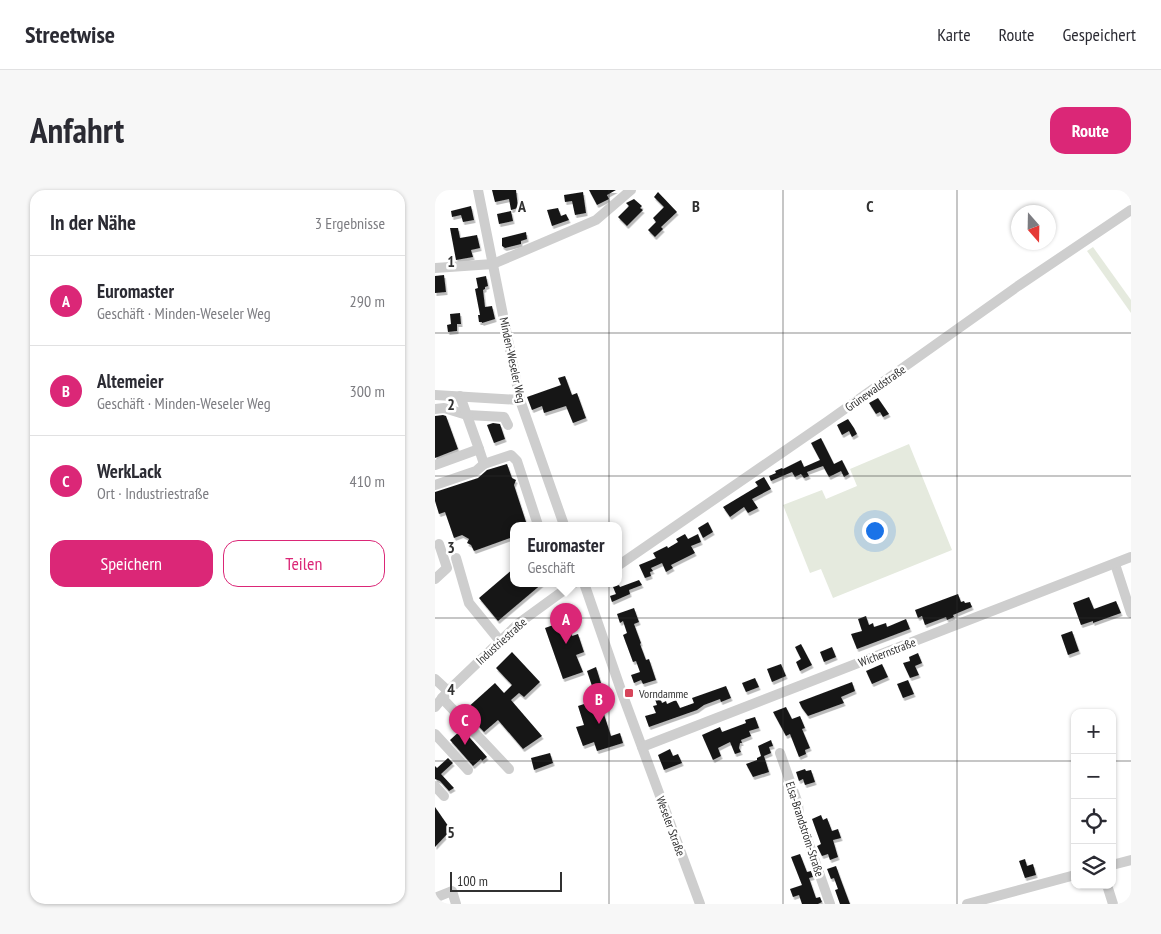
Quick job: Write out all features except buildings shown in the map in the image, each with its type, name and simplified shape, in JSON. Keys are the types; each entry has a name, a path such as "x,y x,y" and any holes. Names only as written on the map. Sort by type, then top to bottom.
{"street":[{"name":"Minden-Weseler Weg","path":"478,190 520,400 563,522"},
{"path":"435,268 493,264 596,220 631,190"},
{"name":"Grünewaldstraße","path":"622,563 1010,292 1131,210"},
{"path":"435,395 520,400"},
{"path":"460,396 484,464"},
{"path":"435,409 443,408 467,415 504,417 508,425"},
{"path":"435,465 479,449"},
{"path":"435,485 476,471 484,464 511,455 517,461 537,522"},
{"path":"435,579 447,568 439,544"},
{"name":"Wichernstraße","path":"642,747 1131,557"},
{"path":"456,558 469,603 500,641"},
{"path":"1115,564 1131,613"},
{"name":"Industriestraße","path":"441,699 519,623 563,587"},
{"path":"588,587 642,747"},
{"path":"435,679 441,699 509,769"},
{"path":"435,734 468,770"},
{"name":"Weseler Straße","path":"642,747 700,904"},
{"name":"Elsa-Brandström-Straße","path":"780,754 798,804 799,816 830,904"},
{"path":"435,786 444,796"},
{"path":"1116,864 1131,860"},
{"path":"967,904 1071,876"},
{"path":"1108,889 1113,904"},
{"path":"435,898 452,891 456,904"},
{"path":"1009,893 1011,904"}],"shaded area":[{"path":"1093,247 1131,300 1131,313 1087,251"},
{"path":"909,444 952,550 833,598 821,569 810,573 783,505 822,490 826,499 857,486 850,469"}],"place":[{"name":"Euromaster","path":"566,644"},
{"name":"Vorndamme","path":"629,693"},
{"name":"Altemeier","path":"599,724"},
{"name":"WerkLack","path":"465,745"}]}
